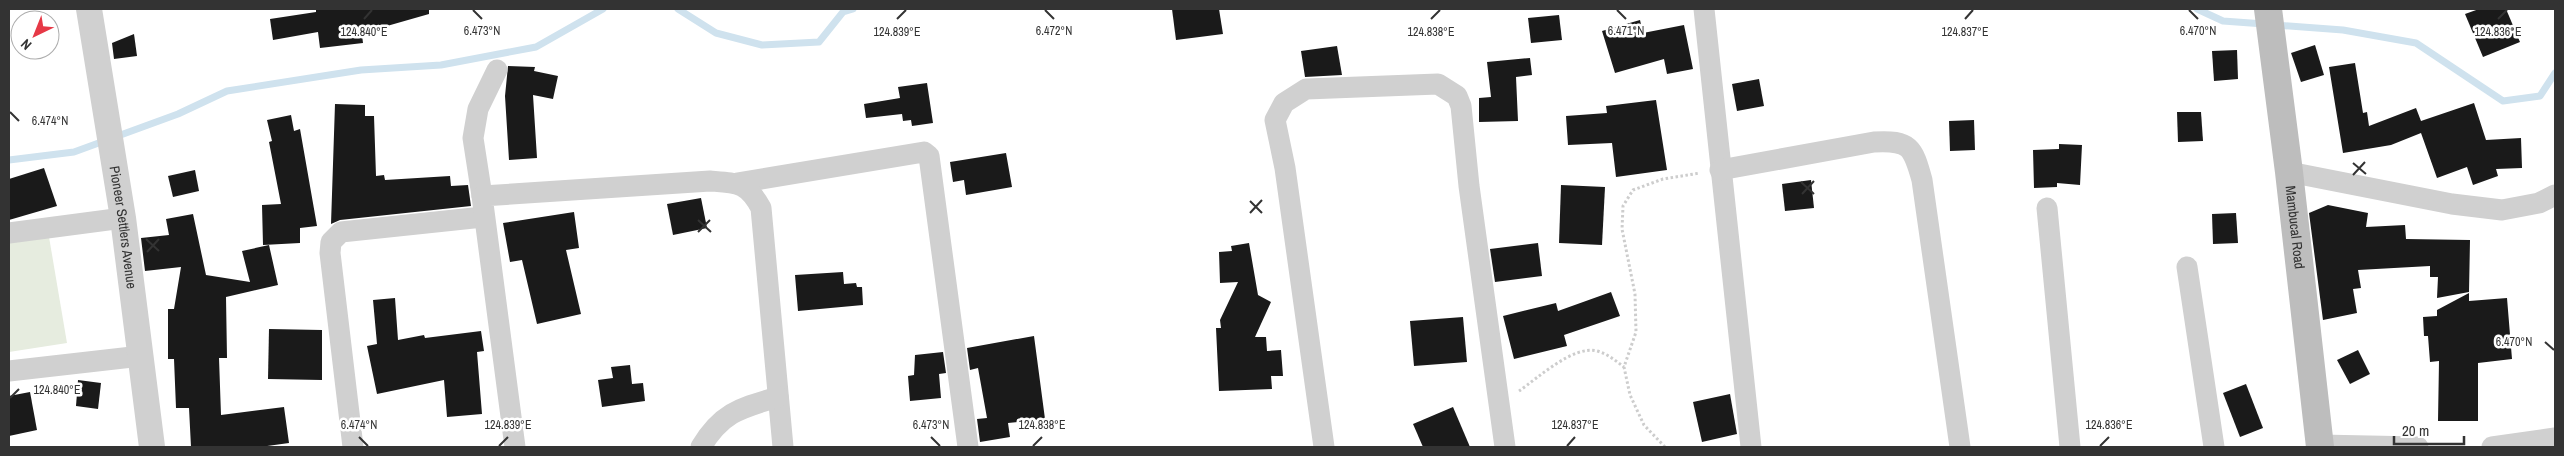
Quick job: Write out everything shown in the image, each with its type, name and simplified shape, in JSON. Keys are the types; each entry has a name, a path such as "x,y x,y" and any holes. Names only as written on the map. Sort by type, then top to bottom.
{"main road":[{"name":"Mambucal Road","path":"2268,9 2289,172 2320,446"}],"street":[{"name":"Pioneer Settlers Avenue","path":"89,9 123,218 152,447"},
{"path":"1704,9 1750,447"},
{"path":"497,70 478,109 473,138 515,447"},
{"path":"1324,447 1285,168 1275,120 1284,103 1306,90 1438,84 1457,96 1461,106 1469,186 1505,447"},
{"path":"1720,170 1874,142 1896,141 1909,147 1917,161 1922,180 1960,447"},
{"path":"482,196 710,181 737,183 924,152 930,156 968,447"},
{"path":"2289,172 2452,204 2502,210 2539,203 2555,195"},
{"path":"737,183 752,191 762,208 783,447"},
{"path":"2047,208 2070,447"},
{"path":"353,447 330,242 341,232 484,217"},
{"path":"9,233 123,218"},
{"path":"2187,267 2214,447"},
{"path":"9,371 141,356"},
{"path":"700,447 710,432 737,409 778,398"},
{"path":"2492,447 2555,438"},
{"path":"2320,446 2418,447"}],"path":[{"path":"1665,447 1644,425 1630,395 1624,368 1636,332 1635,294 1622,229 1623,206 1633,190 1663,179 1720,170"},
{"path":"1500,406 1554,366 1577,352 1595,350 1609,356 1624,368"}],"shaded area":[{"path":"48,231 67,343 9,352 9,237"}],"building":[{"path":"316,9 429,9 429,14 366,32 367,34 362,35 363,43 320,48 318,32 273,40 270,19 316,12"},
{"path":"1172,9 1219,9 1223,34 1176,40"},
{"path":"2479,9 2506,9 2520,42 2483,57 2465,14"},
{"path":"1559,15 1562,40 1531,43 1528,18"},
{"path":"1640,20 1643,33 1684,25 1693,69 1667,74 1664,59 1615,73 1602,31"},
{"path":"134,34 137,56 114,59 112,43"},
{"path":"2315,45 2324,75 2301,82 2291,53"},
{"path":"1337,46 1342,75 1305,77 1301,51"},
{"path":"2237,50 2238,79 2214,81 2212,51"},
{"path":"1530,58 1532,75 1516,77 1518,121 1479,122 1479,98 1491,97 1487,62"},
{"path":"2355,63 2363,113 2367,112 2369,126 2416,108 2421,121 2474,103 2486,140 2521,138 2522,168 2496,169 2498,176 2473,185 2467,167 2437,178 2421,133 2391,145 2343,153 2329,67"},
{"path":"508,66 535,67 534,71 558,76 553,99 533,95 537,158 509,160 505,96"},
{"path":"1759,79 1764,106 1737,111 1732,84"},
{"path":"927,83 933,123 912,126 911,120 903,121 902,114 866,118 864,104 900,98 898,87"},
{"path":"1656,100 1667,170 1616,177 1612,143 1568,145 1566,116 1607,113 1606,106"},
{"path":"335,104 365,105 365,116 374,116 376,176 384,175 385,180 450,176 451,186 468,185 471,206 340,220 331,224"},
{"path":"2177,112 2201,112 2203,141 2178,142"},
{"path":"291,115 294,131 300,129 317,226 300,228 300,243 263,245 262,205 281,204 269,142 272,141 267,120"},
{"path":"1974,120 1975,150 1950,151 1949,121"},
{"path":"2059,144 2082,145 2080,185 2057,183 2057,187 2034,188 2033,150 2059,149"},
{"path":"1006,153 1012,187 966,195 964,180 953,182 950,162"},
{"path":"44,168 57,206 9,220 9,179"},
{"path":"195,170 199,191 173,197 168,176"},
{"path":"1811,180 1814,208 1785,211 1782,184"},
{"path":"1561,185 1605,187 1602,245 1559,243"},
{"path":"701,198 707,228 673,235 667,204"},
{"path":"2328,205 2368,213 2366,227 2405,225 2406,239 2470,240 2469,292 2437,298 2438,277 2430,277 2430,266 2358,270 2361,288 2353,289 2357,313 2323,320 2309,213"},
{"path":"574,212 579,248 566,250 581,314 537,324 522,260 510,262 503,223"},
{"path":"2236,213 2238,243 2213,244 2212,214"},
{"path":"193,214 206,275 250,282 242,251 269,245 278,285 226,297 227,358 219,358 221,415 284,407 289,443 260,447 191,447 189,408 176,408 174,359 168,359 168,309 174,309 181,267 145,271 141,238 169,235 166,219"},
{"path":"1249,243 1258,295 1271,302 1255,337 1266,337 1267,351 1281,350 1283,376 1271,376 1272,389 1219,391 1216,328 1221,328 1220,320 1238,282 1220,283 1219,252 1232,251 1231,246"},
{"path":"1538,243 1542,276 1495,282 1490,249"},
{"path":"843,272 844,284 856,283 857,287 862,287 863,305 798,311 795,275"},
{"path":"1611,292 1620,316 1564,335 1567,346 1514,359 1503,316 1556,303 1558,311"},
{"path":"2469,293 2469,301 2507,298 2512,359 2478,363 2478,421 2438,421 2439,361 2430,362 2428,336 2424,336 2423,317 2437,316 2437,310"},
{"path":"395,298 398,340 424,335 425,338 481,331 484,351 477,352 482,414 447,417 444,380 377,394 367,346 377,344 373,300"},
{"path":"1463,317 1467,362 1414,366 1410,321"},
{"path":"269,329 322,330 322,380 268,379"},
{"path":"1034,336 1045,419 1008,423 1010,437 980,442 977,419 987,418 978,368 970,370 967,348"},
{"path":"2358,350 2370,374 2350,384 2337,360"},
{"path":"943,352 946,373 939,374 941,398 910,401 908,376 914,375 915,355"},
{"path":"630,365 632,384 643,383 645,401 602,407 598,380 613,378 611,367"},
{"path":"78,380 101,383 98,409 76,406"},
{"path":"2246,384 2263,428 2240,437 2223,393"},
{"path":"30,392 37,430 9,436 9,396"},
{"path":"1730,394 1737,434 1702,442 1693,402"},
{"path":"1453,407 1470,447 1423,447 1413,424"}],"waterway":[{"path":"9,160 74,152 178,114 227,91 361,70 441,65 536,47 603,9"},
{"path":"678,9 716,33 762,45 819,42 843,12 853,9"},
{"path":"2197,9 2223,21 2264,24"},
{"path":"2275,25 2343,30 2416,43 2503,101 2540,96 2555,73"}]}
